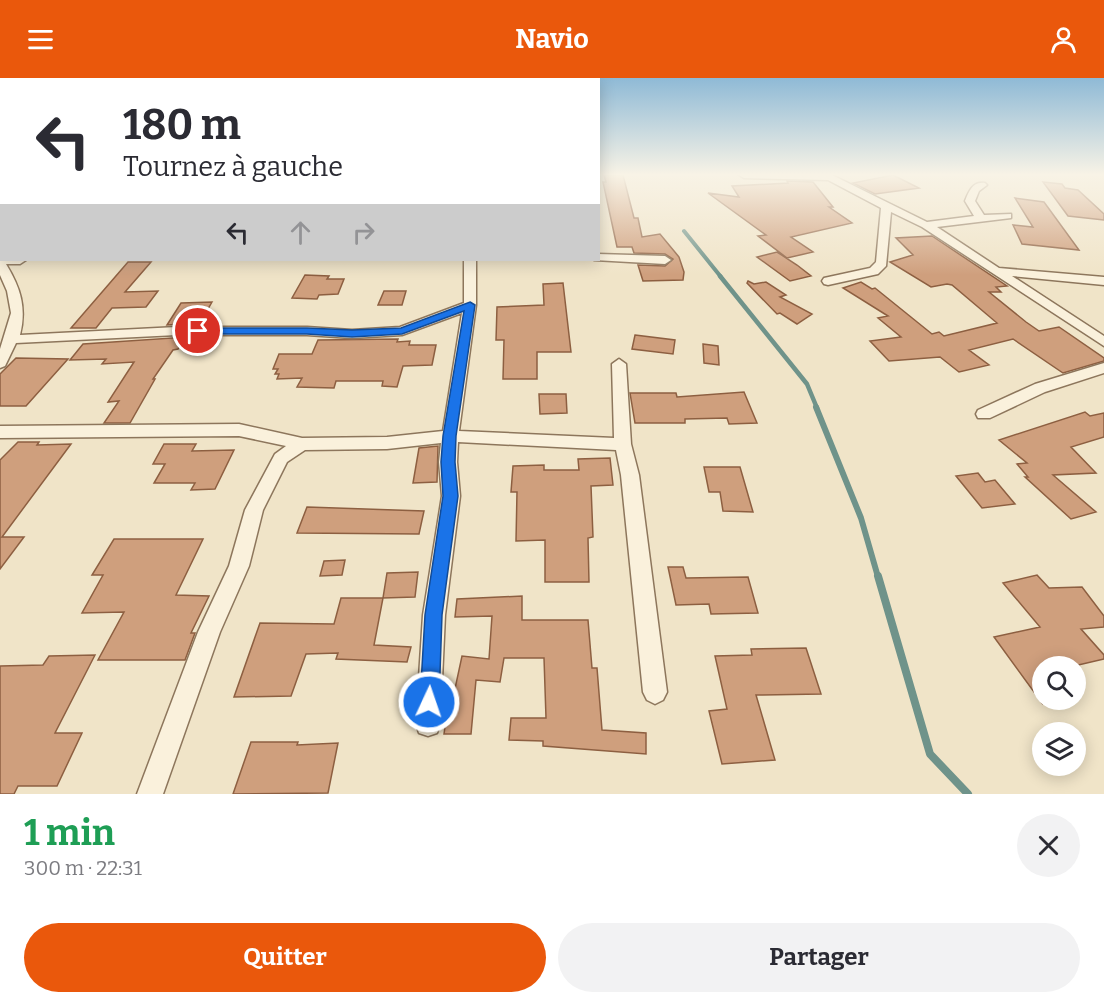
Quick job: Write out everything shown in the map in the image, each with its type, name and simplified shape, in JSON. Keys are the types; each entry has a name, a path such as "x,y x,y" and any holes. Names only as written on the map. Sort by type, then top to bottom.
{"street":[{"path":"828,281 874,271 882,263 886,208"},
{"path":"889,208 926,225 1104,342"},
{"path":"975,208 981,219"},
{"path":"926,225 1007,216"},
{"path":"600,257 665,260"},
{"path":"0,261 19,305 13,339 0,363"},
{"path":"428,724 434,615 451,496 448,462 450,436 470,305 470,261"},
{"path":"996,271 1104,281"},
{"path":"13,339 177,331 307,331 352,334 402,331 470,305"},
{"path":"619,364 623,444 630,475 655,692"},
{"path":"984,414 1040,388 1104,368"},
{"path":"0,432 239,430 302,444 387,443 450,436 623,444"},
{"path":"150,794 209,632 239,566 254,510 281,458 302,444"}],"building":[{"path":"609,208 632,208 634,218 638,218 642,237 660,234 679,257 684,272 683,280 643,281 638,265 665,266 673,259 665,254 634,253 632,247 617,247"},
{"path":"729,208 831,208 852,223 791,237 813,252 787,258 758,236 766,235"},
{"path":"1021,208 1049,208 1079,250 1022,244 1013,225 1033,227"},
{"path":"1062,208 1098,208 1104,214 1104,220 1068,216"},
{"path":"932,236 1007,286 996,287 1001,292 989,292 1026,322 1039,331 1059,327 1104,358 1104,361 1063,373 1013,339 969,350 989,365 959,372 940,357 889,361 870,341 901,337 878,318 888,316 843,288 861,282 872,289 875,288 932,334 939,332 944,336 997,323 952,285 931,287 890,262 913,255 896,238"},
{"path":"777,252 811,276 790,281 757,257"},
{"path":"128,262 151,262 125,292 158,291 146,307 112,308 96,328 71,328"},
{"path":"305,275 344,279 338,294 319,295 317,299 292,298"},
{"path":"748,281 754,284 766,282 786,295 780,297 812,314 797,324 780,313 777,314 747,283"},
{"path":"563,283 571,352 537,352 537,379 503,379 504,340 496,340 497,307 544,305 543,284"},
{"path":"384,291 406,291 402,305 378,305"},
{"path":"212,302 200,323 167,325 181,303"},
{"path":"635,335 675,340 673,354 632,349"},
{"path":"187,337 178,349 173,350 153,379 155,379 130,423 104,423 119,401 108,402 134,362 102,364 106,359 70,360 83,344"},
{"path":"398,339 397,342 410,341 409,345 436,345 432,365 403,366 397,387 382,386 383,381 336,381 334,388 297,387 302,378 277,379 279,374 275,374 278,369 273,369 279,354 312,354 318,340"},
{"path":"703,344 718,346 719,365 704,363"},
{"path":"16,358 68,359 26,406 0,406 0,374"},
{"path":"744,392 757,423 729,424 727,418 685,419 685,423 635,423 630,393 676,393 677,397"},
{"path":"539,394 566,394 567,413 540,414"},
{"path":"1085,412 1090,416 1104,413 1104,437 1071,447 1096,473 1053,475 1096,512 1071,519 1025,477 1028,477 1017,464 1027,463 999,440"},
{"path":"18,442 39,442 37,445 71,444 2,537 24,537 0,569 0,460"},
{"path":"164,444 196,444 192,451 234,450 215,489 191,490 195,483 154,483 165,464 153,464"},
{"path":"438,446 437,482 413,483 419,448"},
{"path":"610,458 613,485 591,486 593,537 588,538 589,582 545,582 545,540 516,541 517,492 511,492 513,466 544,465 544,470 579,470 578,459"},
{"path":"704,467 740,467 753,512 723,511 720,492 709,492"},
{"path":"978,473 985,482 995,480 1015,504 982,508 956,476"},
{"path":"307,507 424,511 419,534 297,533"},
{"path":"114,539 203,539 176,595 209,596 191,633 195,633 185,660 98,660 124,612 82,613 103,575 92,575"},
{"path":"345,560 342,575 320,576 324,561"},
{"path":"668,567 683,567 686,578 748,577 758,613 711,614 709,604 676,605"},
{"path":"418,572 415,597 383,598 387,573"},
{"path":"1037,575 1049,588 1082,587 1104,616 1104,627 1081,629 1104,655 1104,659 1086,663 1086,656 1032,656 1032,689 994,637 1040,627 1003,583"},
{"path":"522,596 522,620 588,620 592,668 597,668 602,730 646,733 646,754 543,746 543,741 509,740 511,718 546,718 544,658 504,658 500,682 476,680 471,734 444,734 449,698 453,698 462,656 489,659 492,616 455,617 457,599"},
{"path":"341,598 383,598 374,645 411,647 407,662 336,659 338,653 306,654 291,696 234,697 260,623 334,624"},
{"path":"806,648 821,694 756,695 775,760 722,764 709,711 727,709 715,656 752,655 751,649"},
{"path":"95,655 55,733 82,733 57,786 18,786 14,794 0,794 0,666 43,665 49,656"},
{"path":"251,742 298,742 297,745 338,743 328,793 233,794"}],"waterway":[{"path":"684,231 721,277"},
{"path":"720,276 807,384 817,408"},
{"path":"816,407 861,518 878,577"},
{"path":"878,576 930,754 968,794"}],"route":[{"path":"198,331 307,331 352,334 402,331 470,305 450,436 448,462 451,496 434,615 429,702"}]}
